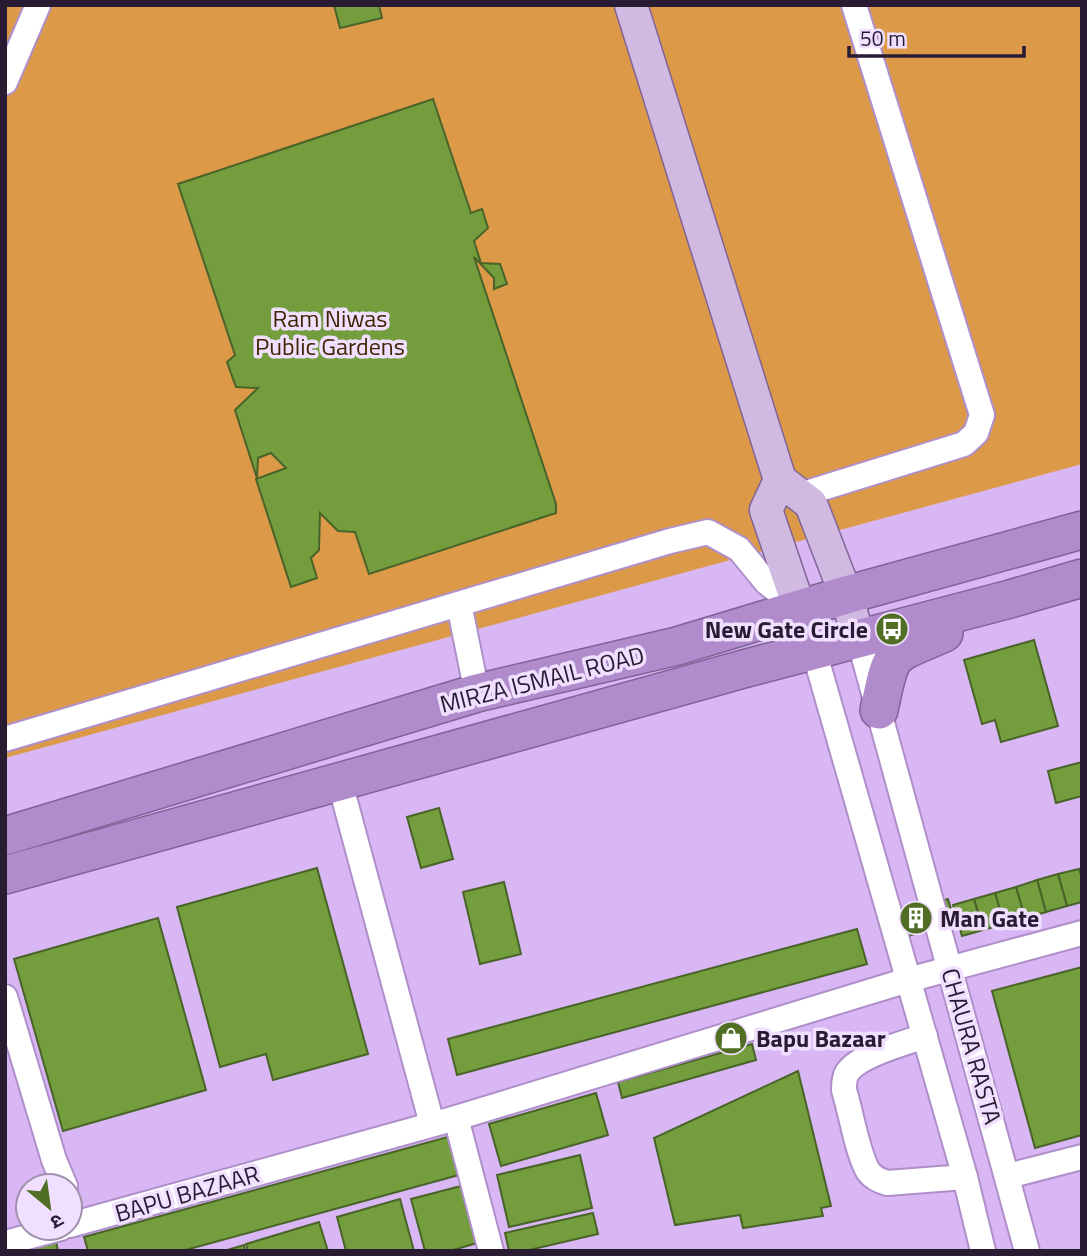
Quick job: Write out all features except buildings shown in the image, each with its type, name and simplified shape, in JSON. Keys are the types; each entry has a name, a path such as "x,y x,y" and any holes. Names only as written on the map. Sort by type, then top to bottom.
{"highway":[{"name":"MIRZA ISMAIL ROAD","path":"5,836 477,693 677,646 799,608 1082,530"},
{"name":"MIRZA ISMAIL ROAD","path":"5,875 747,668 1082,578"},
{"path":"879,710 892,658 905,649 945,633 1010,599"}],"main road":[{"path":"631,5 790,488 811,504 846,595 859,639"},
{"path":"790,488 766,510 814,651"}],"street":[{"path":"5,82 38,5"},
{"path":"790,488 964,444 976,433 982,415 854,5"},
{"path":"5,739 670,541 708,533 739,549 766,582 799,608"},
{"path":"459,604 477,693"},
{"name":"CHAURA RASTA","path":"859,639 1027,1251"},
{"name":"CHAURA RASTA","path":"814,651 965,1177 983,1251"},
{"path":"340,783 432,1124"},
{"name":"BAPU BAZAAR","path":"84,1226 456,1118 908,980 1082,933"},
{"path":"5,998 59,1172"},
{"path":"925,1036 884,1051 848,1070 844,1079 844,1090 863,1158 874,1178 887,1182 965,1177"},
{"path":"456,1118 491,1251"},
{"path":"1008,1176 1082,1157"}],"green space":[{"name":"Ram Niwas Public Gardens","path":"5,5 1082,5 1082,464 5,758"}],"place":[{"name":"New Gate Circle","path":"892,629"},
{"name":"Man Gate","path":"916,918"},
{"name":"Bapu Bazaar","path":"731,1038"}]}
